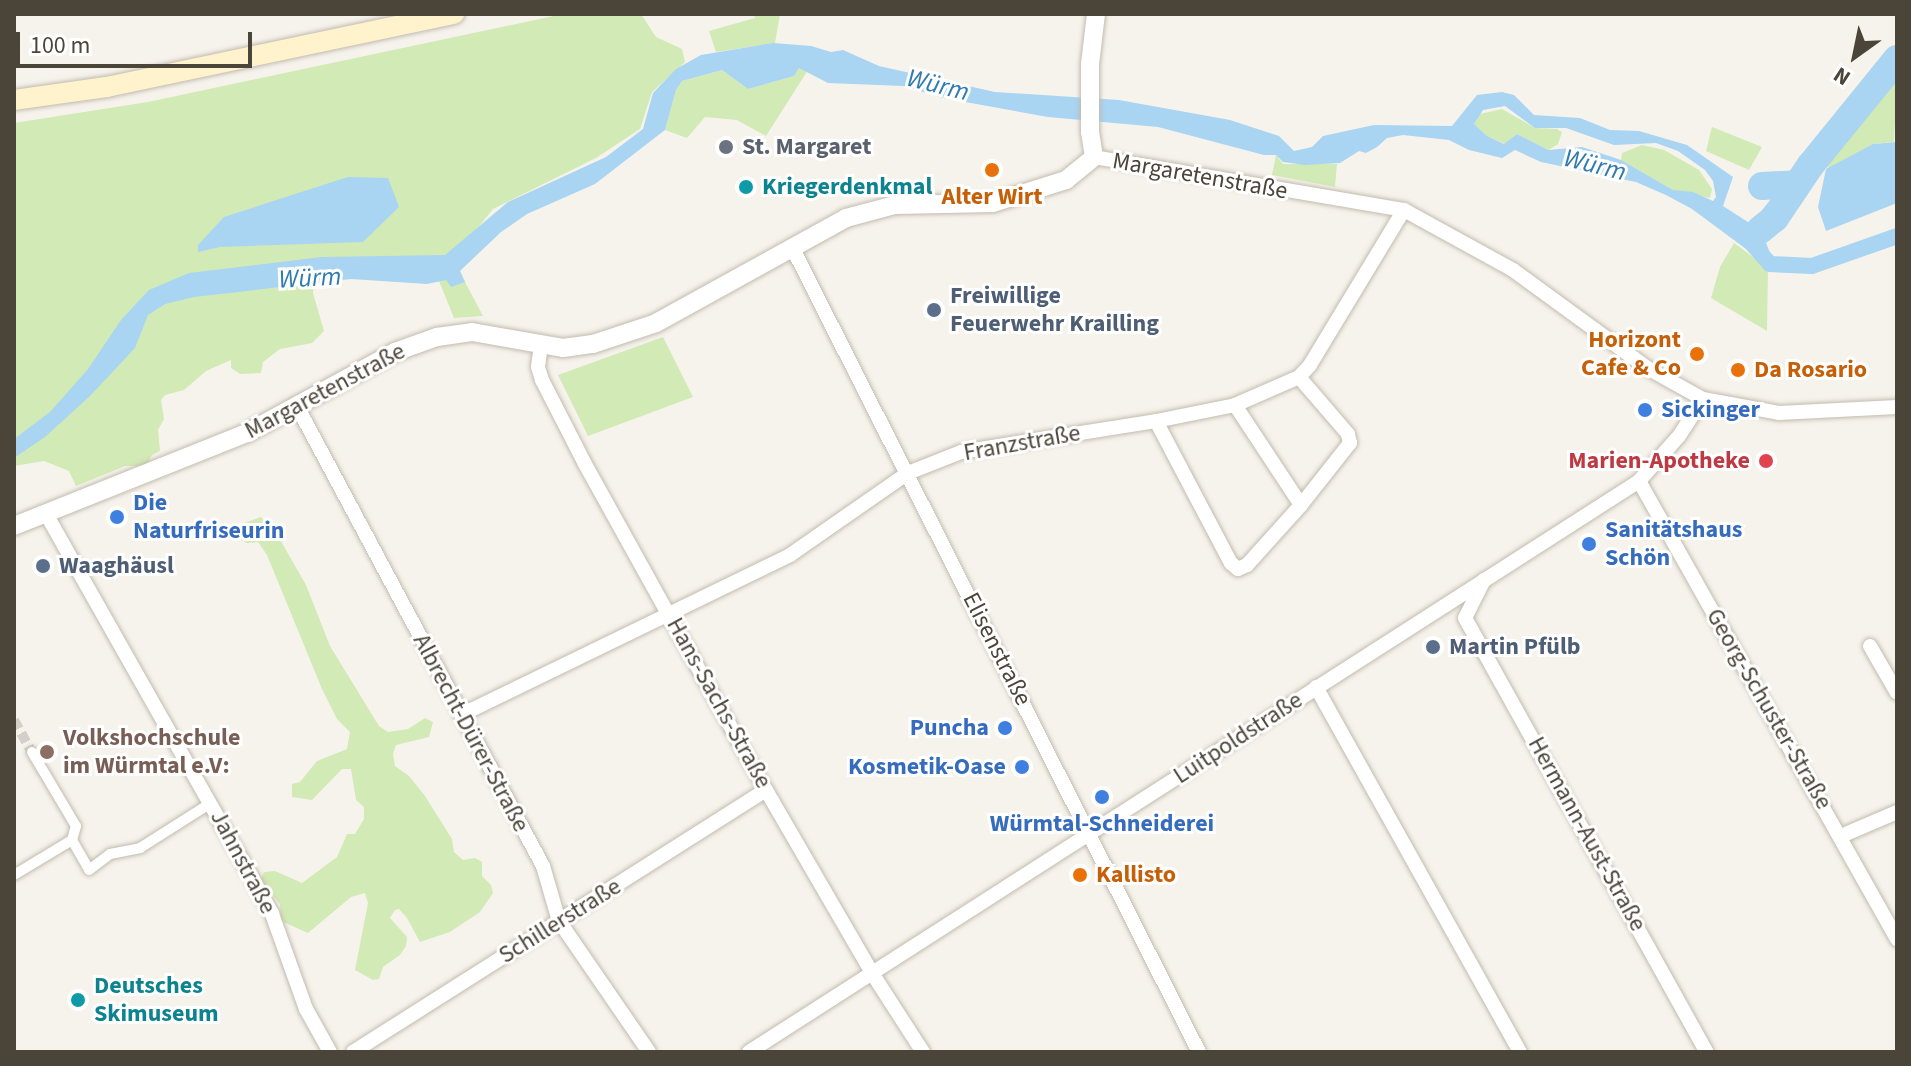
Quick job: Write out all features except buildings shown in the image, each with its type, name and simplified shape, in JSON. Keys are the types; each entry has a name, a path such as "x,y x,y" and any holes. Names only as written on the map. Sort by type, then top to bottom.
{"main road":[{"path":"14,100 107,87 454,14"}],"street":[{"path":"1094,157 1090,132 1091,35 1096,14"},
{"name":"Margaretenstraße","path":"14,526 247,433 298,408 395,352 437,337 465,332 495,334 563,348 593,344 656,323 846,218 884,208 928,202 993,203 1066,180 1094,157 1404,210 1513,270 1649,369 1703,399 1779,413 1824,414 1897,407"},
{"path":"1156,421 1231,563 1238,569 1247,565 1301,505 1350,443 1348,434 1299,377 1310,365 1404,210"},
{"name":"Elisenstraße","path":"792,247 1199,1052"},
{"name":"Hans-Sachs-Straße","path":"541,345 538,367 542,380 766,790 872,973 923,1052"},
{"name":"Franzstraße","path":"461,715 790,555 908,473 961,452 1156,421 1235,405 1299,377"},
{"name":"Luitpoldstraße","path":"749,1052 1639,481 1679,436 1703,399"},
{"path":"1235,405 1301,505"},
{"name":"Albrecht-Dürer-Straße","path":"298,408 543,866 559,921 649,1052"},
{"name":"Georg-Schuster-Straße","path":"1639,481 1897,939"},
{"name":"Jahnstraße","path":"47,511 272,914 306,1009 330,1052"},
{"path":"1435,610 1465,618 1486,578"},
{"name":"Hermann-Aust-Straße","path":"1465,618 1707,1052"},
{"path":"1870,646 1897,693"},
{"path":"1316,687 1520,1052"},
{"path":"14,875 72,840 76,826 32,752"},
{"name":"Schillerstraße","path":"353,1052 766,790"},
{"path":"72,840 89,870 110,854 140,848 211,803"},
{"path":"1841,836 1897,812"}],"green space":[{"path":"563,14 641,14 656,37 682,49 685,62 652,92 640,129 596,158 493,209 456,255 309,282 314,282 313,293 324,331 312,343 280,349 263,362 261,373 240,374 231,368 231,360 206,371 184,390 165,395 161,400 164,419 158,430 160,451 152,455 146,466 125,466 76,486 69,471 44,461 14,466 14,123 148,102"},
{"path":"754,14 780,14 775,43 716,52 709,31 755,18"},
{"path":"799,68 808,70 766,136 737,120 705,117 687,138 665,130 676,90 682,81 722,70 748,89 794,76"},
{"path":"1897,75 1894,142 1873,144 1829,168 1822,163 1821,154 1854,121 1872,96"},
{"path":"1502,109 1535,128 1562,132 1558,144 1548,150 1517,134 1505,144 1487,136 1474,124 1480,114"},
{"path":"1712,127 1762,147 1749,170 1706,151"},
{"path":"1642,145 1664,150 1699,170 1712,189 1710,198 1673,190 1621,160 1622,153"},
{"path":"1276,155 1283,164 1337,164 1335,187 1272,175"},
{"path":"1734,243 1768,268 1767,331 1711,298 1720,267"},
{"path":"460,271 483,316 454,318 439,281"},
{"path":"663,337 693,397 588,436 558,375"},
{"path":"261,517 282,543 306,585 330,646 379,726 388,732 408,729 425,718 433,722 429,737 396,745 393,754 395,766 409,776 425,796 452,839 454,852 463,860 475,858 482,862 482,876 491,885 493,893 480,912 450,932 420,942 407,918 399,909 395,910 390,918 407,937 406,946 400,955 383,967 379,979 373,980 355,970 368,903 365,893 351,897 308,933 281,921 280,904 260,880 264,872 275,871 302,883 337,857 347,834 355,834 364,819 364,807 356,800 351,769 342,769 312,800 292,797 292,784 300,782 317,761 347,749 350,732 337,719 322,689 267,555 258,542 247,543 231,534 234,527"}],"water":[{"path":"773,43 811,46 831,52 843,50 879,66 995,92 1119,100 1230,120 1279,136 1294,151 1312,147 1323,136 1374,125 1452,126 1477,95 1502,92 1514,95 1534,115 1580,118 1610,130 1639,131 1687,145 1733,177 1723,206 1751,224 1771,199 1789,208 1766,243 1771,255 1765,263 1692,209 1666,195 1636,182 1541,162 1515,150 1502,158 1469,150 1449,140 1403,135 1387,138 1366,153 1359,151 1340,163 1305,165 1283,162 1276,155 1264,155 1158,127 1048,117 943,98 903,86 828,83 799,68 794,76 748,89 722,70 682,81 676,90 665,130 595,184 527,214 501,232 460,271 465,282 451,287 446,280 427,284 351,279 194,297 165,304 148,315 135,348 90,396 45,437 14,458 14,439 50,412 88,369 121,320 149,290 189,273 322,257 445,255 508,202 606,157 643,129 653,93 676,69 701,55","holes":["1505,106 1535,128 1566,128 1614,145 1656,143 1678,151 1705,170 1713,181 1716,197 1713,201 1693,192 1673,190 1621,160 1582,147 1548,150 1517,134 1504,144 1487,136 1474,124 1483,110"]},
{"path":"1897,142 1897,203 1826,231 1818,207 1826,169 1873,144"},
{"path":"348,177 388,178 399,207 363,242 220,247 198,252 198,245 224,217"}],"waterway":[{"name":"Würm","path":"1760,230 1775,218 1810,166 1897,59"},
{"path":"1762,186 1797,184"},
{"path":"1753,245 1770,264 1812,266 1897,236"}],"tunnel":[{"path":"14,720 32,752"}],"place":[{"name":"St. Margaret","path":"726,147"},
{"name":"Alter Wirt","path":"992,170"},
{"name":"Kriegerdenkmal","path":"746,187"},
{"name":"Freiwillige Feuerwehr Krailling","path":"934,310"},
{"name":"Horizont Cafe & Co","path":"1697,354"},
{"name":"Da Rosario","path":"1738,370"},
{"name":"Sickinger","path":"1645,410"},
{"name":"Marien-Apotheke","path":"1766,461"},
{"name":"Die Naturfriseurin","path":"117,517"},
{"name":"Sanitätshaus Schön","path":"1589,544"},
{"name":"Waaghäusl","path":"43,566"},
{"name":"Martin Pfülb","path":"1433,647"},
{"name":"Puncha","path":"1005,728"},
{"name":"Volkshochschule im Würmtal e.V:","path":"47,752"},
{"name":"Kosmetik-Oase","path":"1022,767"},
{"name":"Würmtal-Schneiderei","path":"1102,797"},
{"name":"Kallisto","path":"1080,875"},
{"name":"Deutsches Skimuseum","path":"78,1000"}]}
